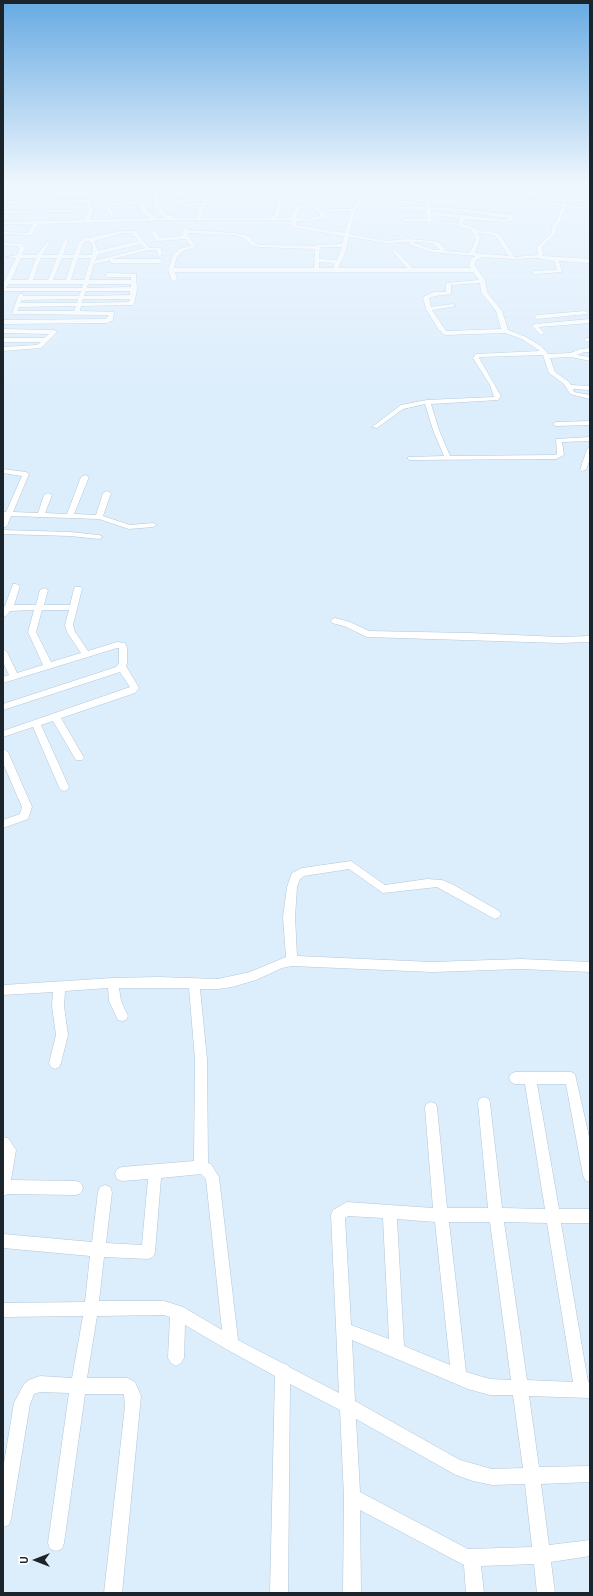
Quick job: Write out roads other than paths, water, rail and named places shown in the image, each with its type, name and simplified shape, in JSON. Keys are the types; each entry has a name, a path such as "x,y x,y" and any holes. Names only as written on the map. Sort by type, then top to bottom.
{"street":[{"path":"17,259 4,291 134,289"},
{"path":"30,282 38,259"},
{"path":"50,282 59,259"},
{"path":"68,282 77,259"},
{"path":"75,321 92,259"},
{"path":"92,263 111,260 140,261 144,259"},
{"path":"174,259 171,270 174,279"},
{"path":"402,259 411,270"},
{"path":"476,259 472,263 480,276 484,292 499,311 504,329 506,331"},
{"path":"106,282 111,260"},
{"path":"317,270 316,260 339,262 335,269"},
{"path":"535,272 560,271 556,260 590,261"},
{"path":"171,270 475,270"},
{"path":"3,274 11,274"},
{"path":"17,305 129,305 132,303 134,275 108,275"},
{"path":"482,281 448,284 449,292 434,294 426,297 429,309 442,331 447,334 506,331 520,336 532,342 546,355 552,372 567,383 568,387 574,394 590,397"},
{"path":"7,282 133,282"},
{"path":"3,322 108,321 112,313 77,312 13,314 21,296 132,297"},
{"path":"429,309 453,306"},
{"path":"541,334 535,326 590,320 579,307"},
{"path":"561,309 566,315"},
{"path":"537,317 585,313"},
{"path":"573,323 578,328"},
{"path":"554,324 560,331"},
{"path":"3,331 54,331 39,347 3,348"},
{"path":"3,340 47,340"},
{"path":"571,355 581,351 590,350"},
{"path":"581,351 588,358"},
{"path":"375,427 397,409 427,402 496,399 498,396 476,356 488,354 571,355 588,358"},
{"path":"568,387 590,388"},
{"path":"427,402 436,430 448,458"},
{"path":"556,424 590,424"},
{"path":"410,458 556,457 561,455 558,440 590,439"},
{"path":"583,470 590,449"},
{"path":"3,471 26,474 5,514 3,526"},
{"path":"70,515 85,477"},
{"path":"100,517 99,514 107,493"},
{"path":"42,514 48,495"},
{"path":"5,514 100,517 129,527 153,525"},
{"path":"3,532 70,534 99,537"},
{"path":"3,614 6,609 9,608 16,586"},
{"path":"78,589 69,623 70,629 86,655"},
{"path":"44,590 32,632 48,666"},
{"path":"9,608 74,607"},
{"path":"335,621 347,624 367,634 379,635 469,636 560,640 590,639"},
{"path":"3,680 117,644 122,645 122,667 134,686 134,689 36,724 3,734"},
{"path":"3,652 14,676"},
{"path":"3,707 122,667"},
{"path":"56,717 79,758"},
{"path":"36,724 64,787"},
{"path":"3,752 27,807 24,816 3,824"},
{"path":"292,961 289,917 292,887 296,876 302,872 351,864 383,889 438,883 448,887 495,914"},
{"path":"3,990 113,983 218,984 232,982 252,976 281,963 292,961 432,967 521,964 590,967"},
{"path":"113,983 115,1000 122,1016"},
{"path":"194,983 201,1059 201,1167"},
{"path":"55,1063 62,1031 58,1006 59,986"},
{"path":"515,1078 571,1078 590,1175"},
{"path":"343,1329 397,1350 468,1381 490,1387 586,1390 552,1215 530,1078"},
{"path":"484,1103 496,1216 532,1475 546,1593"},
{"path":"431,1108 459,1377"},
{"path":"3,1143 9,1150 3,1188 76,1188"},
{"path":"122,1174 201,1167 206,1169 212,1177 231,1344"},
{"path":"3,1241 97,1250 148,1252 155,1172"},
{"path":"56,1543 78,1386 91,1310 105,1192"},
{"path":"352,1593 352,1497 338,1215 347,1209 441,1215 590,1216"},
{"path":"390,1212 397,1350"},
{"path":"3,1310 159,1308 178,1312 231,1344 283,1370 456,1467 472,1473 492,1477 590,1474"},
{"path":"176,1358 178,1312"},
{"path":"279,1593 283,1370"},
{"path":"3,1519 22,1403 29,1389 34,1385 130,1387 133,1396 113,1593"},
{"path":"352,1497 466,1557 541,1556 590,1548"},
{"path":"472,1558 475,1593"}]}
